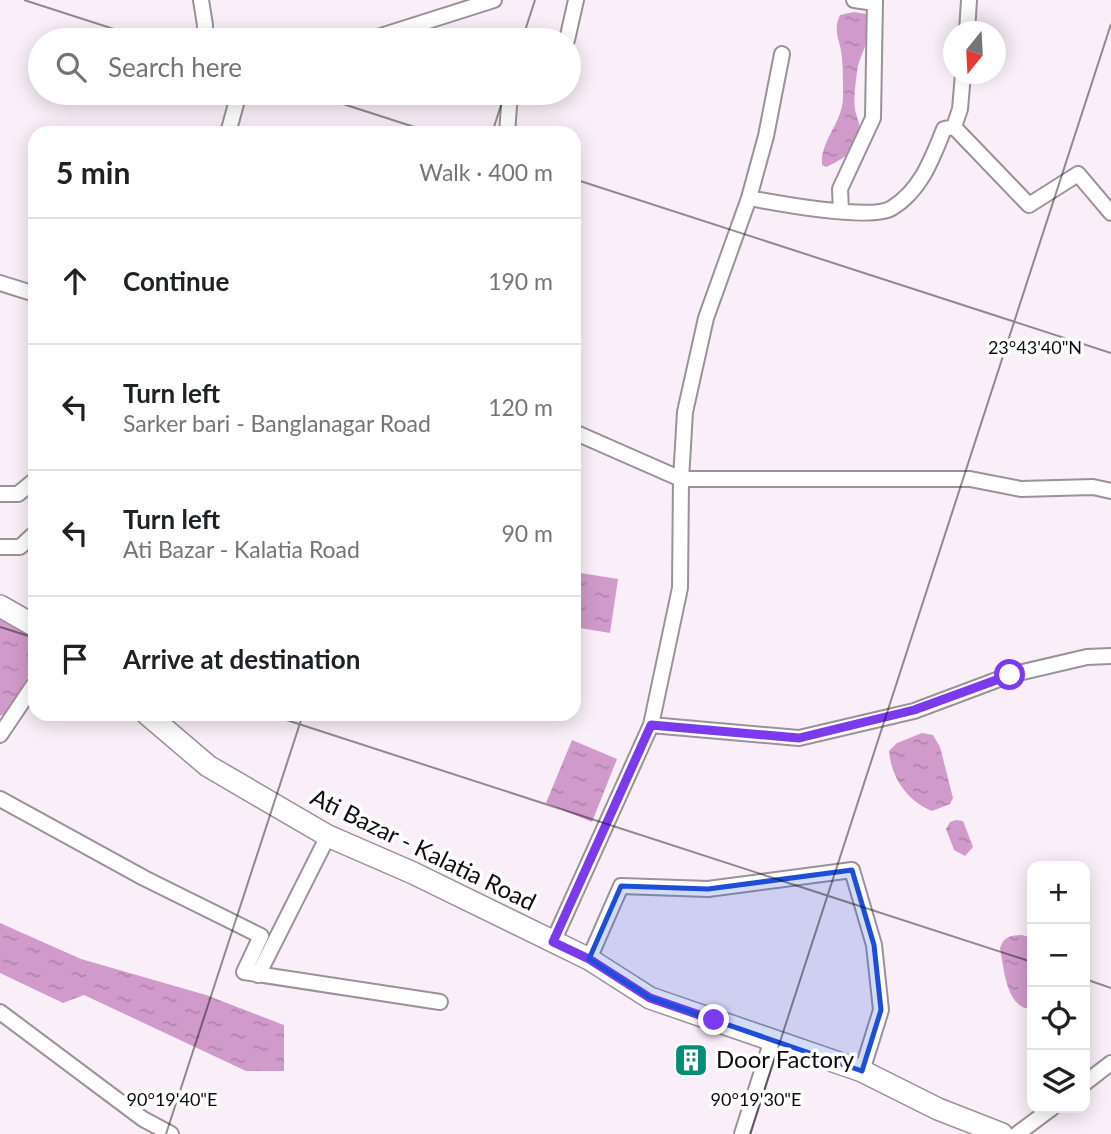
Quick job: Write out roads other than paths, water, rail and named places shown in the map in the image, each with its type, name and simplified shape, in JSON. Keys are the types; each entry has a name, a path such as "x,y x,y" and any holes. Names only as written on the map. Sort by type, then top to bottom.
{"main road":[{"path":"0,606 28,622"},
{"name":"Ati Bazar - Kalatia Road","path":"155,721 208,766 328,836 413,873 589,959 650,998 862,1071 938,1109 1002,1134"}],"street":[{"path":"201,0 205,28"},
{"path":"406,28 494,0"},
{"path":"570,28 576,0"},
{"path":"841,211 840,189 873,118 875,2 854,0"},
{"path":"968,21 969,0"},
{"path":"553,942 651,725 680,589 681,479 685,412 706,318 748,198 766,136 782,54"},
{"path":"954,127 960,109 962,84"},
{"path":"230,126 236,105"},
{"path":"508,126 509,105"},
{"path":"748,198 841,211 889,210 912,192 930,164 944,128 954,127"},
{"path":"954,127 1029,205 1078,174 1111,213"},
{"path":"0,282 28,292"},
{"path":"581,435 681,479 970,479 1021,489 1093,487 1111,491"},
{"path":"0,495 18,494 28,486"},
{"path":"0,547 20,547 28,540"},
{"path":"651,725 799,738 914,710 1010,675 1087,657 1111,656"},
{"path":"0,735 28,693"},
{"path":"0,799 144,878 261,936 244,972 440,1002"},
{"path":"258,975 328,836"},
{"path":"589,959 621,886 708,889 852,870 874,945 881,1010 862,1071"},
{"path":"1,1015 143,1119 172,1134"},
{"path":"742,1134 772,1041"},
{"path":"1090,1079 1111,1063"},
{"path":"1017,1134 1045,1113"}],"water":[{"path":"854,12 866,14 870,28 858,64 854,100 860,132 851,151 826,167 822,165 824,147 839,115 843,97 838,21 840,15"},
{"path":"581,573 618,579 610,633 581,628"},
{"path":"0,617 28,636 28,676 8,712 0,716"},
{"path":"922,733 933,735 940,747 953,798 950,804 932,811 915,801 902,787 890,761 889,751 897,743"},
{"path":"572,740 617,759 592,822 546,803"},
{"path":"963,821 973,847 965,856 954,850 946,829 950,822"},
{"path":"0,923 81,959 206,995 284,1025 284,1071 246,1071 84,995 63,1003 0,973"},
{"path":"1011,936 1027,936 1027,1008 1012,995 1005,976 1000,948"}],"place":[{"name":"Door Factory","path":"691,1060"}]}
